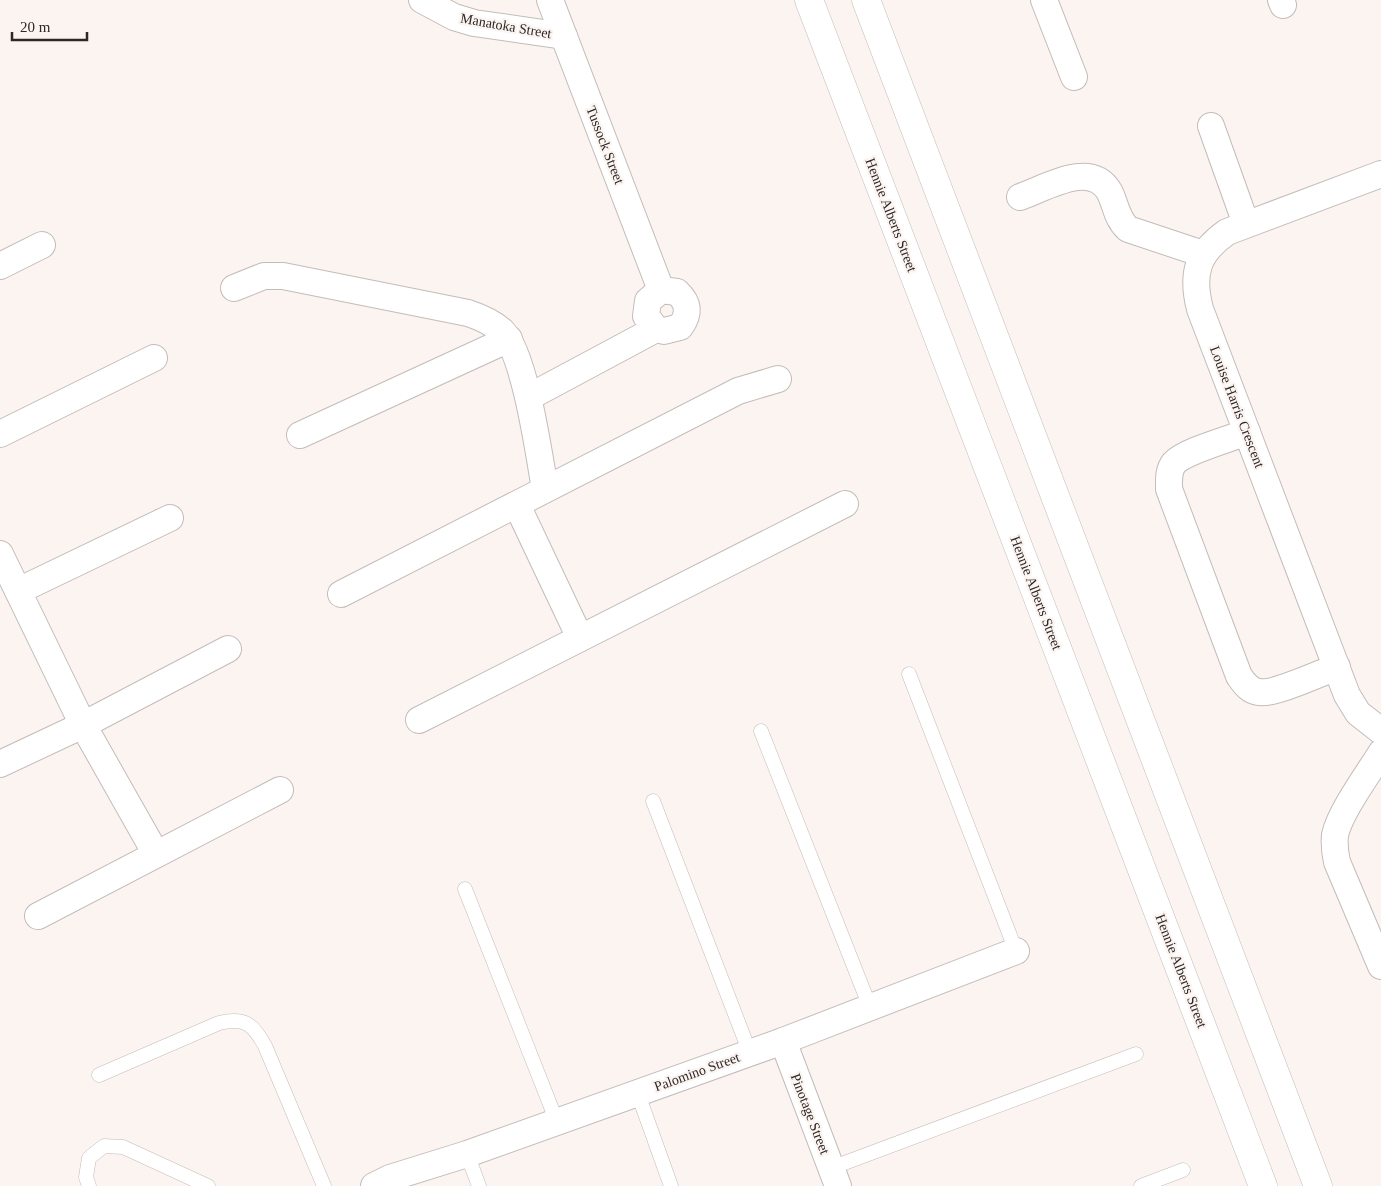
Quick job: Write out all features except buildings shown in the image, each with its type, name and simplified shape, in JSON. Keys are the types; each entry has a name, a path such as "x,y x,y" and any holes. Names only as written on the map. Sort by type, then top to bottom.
{"street":[{"name":"Manatoka Street","path":"422,0 454,17 474,22 564,36"},
{"name":"Tussock Street","path":"550,0 661,290"},
{"name":"Hennie Alberts Street","path":"809,0 1263,1186"},
{"path":"866,0 1318,1186"},
{"path":"1044,0 1074,78"},
{"path":"1211,126 1246,224"},
{"name":"Louise Harris Crescent","path":"1381,174 1227,232 1203,254 1195,276 1197,299 1348,696 1358,712 1381,731"},
{"path":"1020,196 1076,177 1089,176 1101,181 1109,192 1122,224 1128,229 1203,254"},
{"path":"0,266 42,245"},
{"path":"234,288 264,276 283,276 468,313 493,324 509,339 529,397 545,489"},
{"path":"529,397 656,329 673,330 685,320 688,313 683,297 677,292 661,290 648,300 646,308 650,324 656,329"},
{"path":"300,434 509,339"},
{"path":"0,434 154,358"},
{"path":"341,594 738,391 778,379"},
{"path":"1247,432 1185,456 1174,464 1168,476 1169,490 1239,676 1247,687 1259,692 1273,691 1337,667"},
{"path":"419,720 845,504"},
{"path":"517,505 580,638"},
{"path":"18,592 170,518"},
{"path":"0,554 83,725 156,854"},
{"path":"0,764 83,725 228,649"},
{"path":"1381,753 1341,821 1336,834 1334,849 1337,862 1381,966"},
{"path":"38,916 280,790"},
{"name":"Palomino Street","path":"374,1186 390,1178 467,1154 638,1094 1016,951"},
{"name":"Pinotage Street","path":"782,1041 834,1177"}],"lane":[{"path":"909,674 1016,951"},
{"path":"761,731 870,1007"},
{"path":"654,801 750,1053"},
{"path":"465,889 558,1122"},
{"path":"99,1075 219,1023 242,1020 257,1031 265,1046 324,1186"},
{"path":"834,1177 1136,1054"},
{"path":"638,1094 671,1186"},
{"path":"88,1186 86,1177 88,1158 104,1146 123,1147 208,1186"},
{"path":"467,1154 480,1186"},
{"path":"1141,1186 1183,1170"}]}
